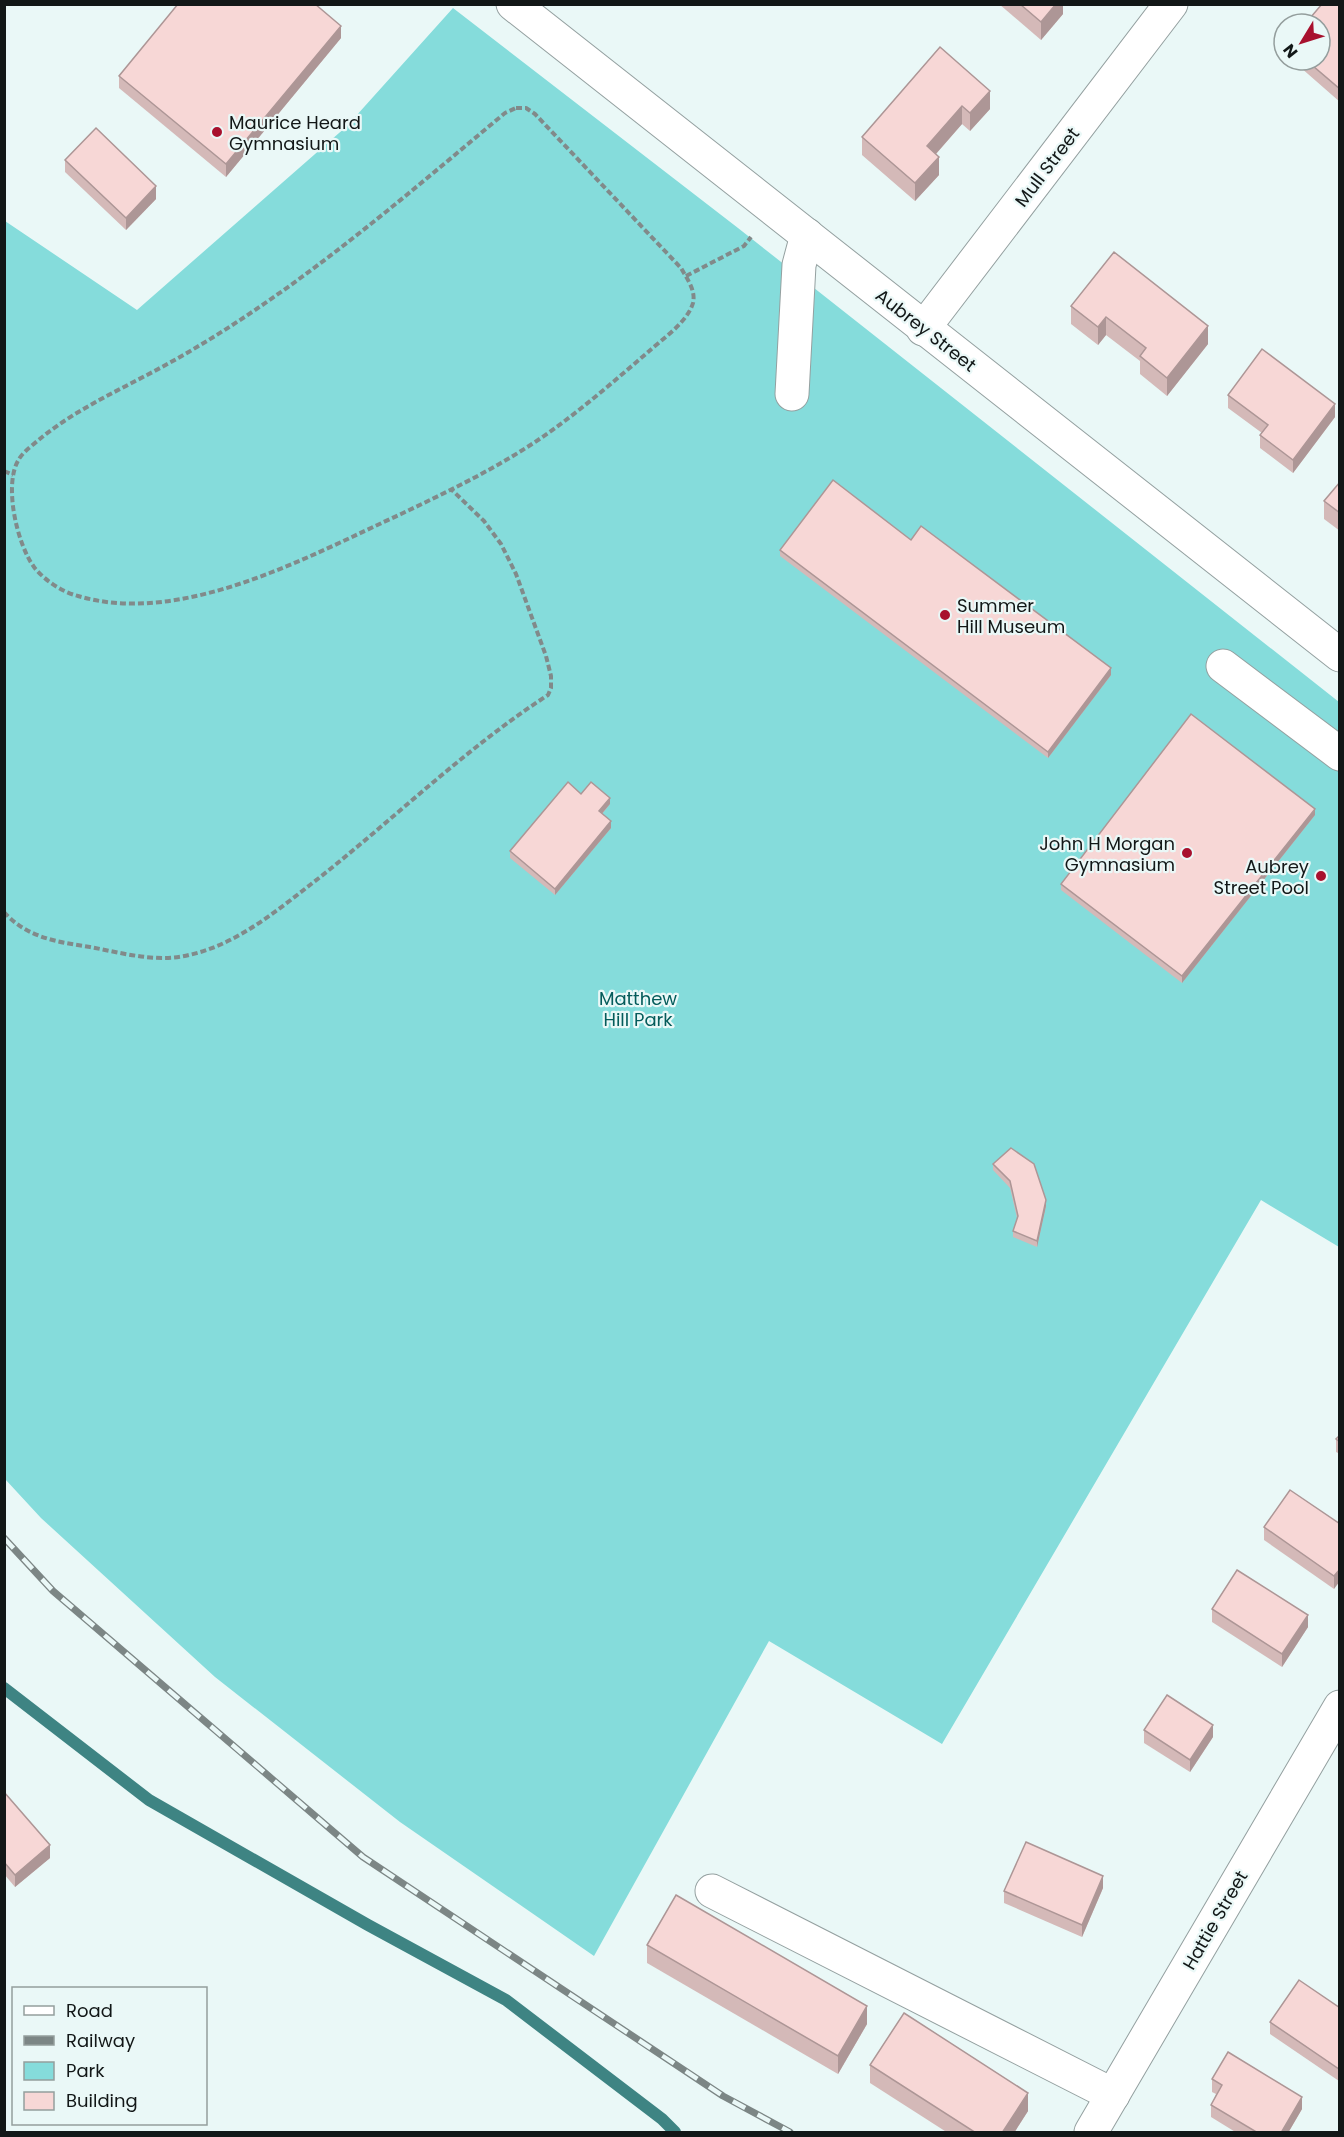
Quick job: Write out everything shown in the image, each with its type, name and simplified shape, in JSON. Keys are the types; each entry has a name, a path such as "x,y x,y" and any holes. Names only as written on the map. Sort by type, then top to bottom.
{"street":[{"name":"Aubrey Street","path":"513,4 1340,656"},
{"name":"Mull Street","path":"923,329 1172,4"},
{"path":"792,394 799,265 807,235"},
{"path":"1223,666 1340,753"},
{"name":"Hattie Street","path":"1091,2133 1340,1707"},
{"path":"712,1890 1113,2095"}],"path":[{"path":"516,108 526,108 535,114 686,276 694,293 692,306 684,318 577,412 498,465 452,490 274,573 179,599 146,603 89,600 69,594 51,582 35,568 22,544 14,510 13,475 19,458 32,446 58,424 96,401 203,344 259,309 404,197 505,113 516,108"},
{"path":"686,276 744,246 753,236 769,206"},
{"path":"4,471 13,475"},
{"path":"4,912 30,933 53,941 163,958 206,951 249,929 277,910 382,828 498,730 548,695 551,688 551,676 546,656 516,574 501,544 484,521 452,490"}],"green space":[{"name":"Matthew Hill Park","path":"453,8 738,228 1339,702 1339,1247 1261,1200 942,1744 769,1641 594,1956 400,1822 215,1677 41,1518 5,1479 5,221 137,310 347,126"}],"building":[{"name":"Maurice Heard Gymnasium","path":"178,4 315,4 341,26 226,164 119,76"},
{"path":"1020,4 1056,4 1041,22"},
{"path":"1322,4 1340,5 1340,89 1320,72 1332,72 1332,12 1315,12"},
{"path":"940,47 990,91 970,113 962,106 927,146 939,157 915,183 862,137"},
{"path":"96,128 156,186 126,218 65,160"},
{"path":"1114,252 1208,326 1167,378 1140,356 1146,348 1106,317 1098,327 1071,306"},
{"path":"1262,349 1335,404 1293,460 1260,435 1268,425 1228,395"},
{"name":"Summer Hill Museum","path":"833,480 911,540 921,526 1111,668 1048,752 780,550"},
{"path":"1340,482 1340,513 1324,501"},
{"name":"John H Morgan Gymnasium","path":"1191,714 1315,809 1182,976 1061,884"},
{"path":"568,782 581,794 591,782 610,798 599,811 611,821 555,889 510,851"},
{"path":"1011,1148 1034,1164 1046,1200 1037,1241 1013,1231 1018,1216 1010,1181 993,1164"},
{"path":"1290,1490 1340,1524 1340,1569 1334,1576 1264,1527"},
{"path":"1237,1570 1308,1615 1282,1654 1212,1609"},
{"path":"1167,1695 1213,1725 1190,1760 1144,1730"},
{"path":"4,1792 50,1845 15,1875 4,1862"},
{"path":"1026,1842 1103,1876 1082,1925 1004,1891"},
{"path":"676,1895 867,2006 838,2056 647,1945"},
{"path":"1299,1980 1340,2008 1339,2069 1270,2022"},
{"path":"904,2013 1028,2093 1002,2133 976,2133 870,2065"},
{"path":"1228,2052 1302,2097 1281,2133 1258,2133 1211,2105 1222,2085 1212,2079"}],"waterway":[{"path":"4,1688 149,1800 368,1925 506,2000 662,2119 675,2132"}],"railway":[{"path":"4,1538 53,1591 363,1857 723,2096 790,2132"}],"place":[{"name":"Maurice Heard Gymnasium","path":"217,132"},
{"name":"Summer Hill Museum","path":"945,615"},
{"name":"John H Morgan Gymnasium","path":"1187,853"},
{"name":"Aubrey Street Pool","path":"1321,876"}]}
